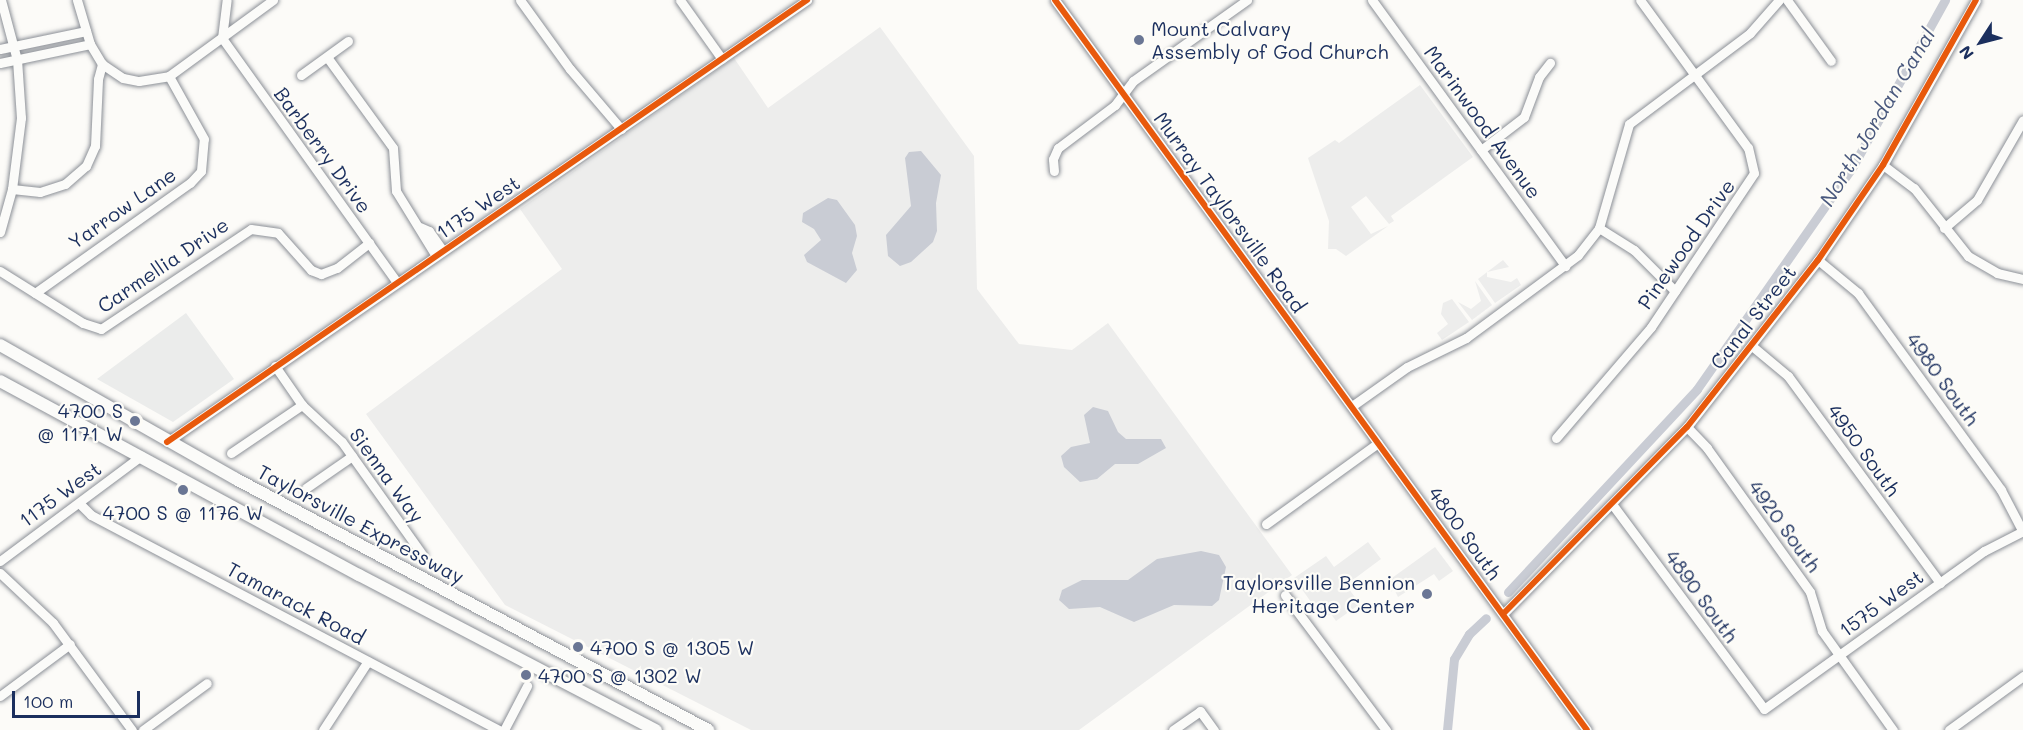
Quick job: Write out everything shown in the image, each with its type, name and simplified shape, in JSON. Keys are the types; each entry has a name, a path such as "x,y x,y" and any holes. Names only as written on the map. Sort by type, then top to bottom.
{"main road":[{"name":"Taylorsville Expressway","path":"0,345 167,442 708,730"},
{"path":"0,381 656,730"}],"street":[{"path":"0,232 12,189 21,125 17,60 1,0"},
{"path":"77,0 90,44 102,64 112,72 139,81 169,76 273,0"},
{"path":"222,38 228,0"},
{"path":"520,0 570,69 621,129"},
{"path":"680,0 722,59"},
{"name":"1175 West","path":"167,442 807,0"},
{"name":"Murray Taylorsville Road","path":"1055,0 1378,443"},
{"path":"1054,171 1053,159 1058,148 1115,105 1133,81 1247,0"},
{"name":"Marinwood Avenue","path":"1372,0 1565,266"},
{"name":"Pinewood Drive","path":"1556,438 1648,331 1750,183 1755,169 1748,148 1640,0"},
{"path":"1352,406 1407,367 1458,343 1584,250 1599,228 1629,124 1750,33 1779,0"},
{"path":"1787,0 1831,61"},
{"name":"Canal Street","path":"1503,614 1687,427 1752,346 1818,260 1882,165 1976,0"},
{"path":"0,49 86,31"},
{"name":"Barberry Drive","path":"222,38 397,282"},
{"path":"301,75 348,41"},
{"path":"0,63 90,44"},
{"path":"327,57 393,148 396,191 439,253"},
{"path":"1481,150 1524,117 1539,77 1550,63"},
{"path":"12,189 52,189 71,180 86,166 96,146 98,80 102,64"},
{"name":"Yarrow Lane","path":"35,293 190,183 201,171 204,139 169,76"},
{"path":"1944,228 1977,200 2023,120"},
{"path":"1882,165 1914,188 1944,228 1977,263 1997,273 2023,279"},
{"path":"1599,228 1634,250 1675,291"},
{"name":"Carmellia Drive","path":"0,271 88,326 101,329 251,229 278,233 311,270 321,274 337,268 369,243"},
{"name":"4980 South","path":"1818,260 1858,293 2001,490 2023,531"},
{"name":"4950 South","path":"1752,346 1788,376 1940,584"},
{"name":"Sienna Way","path":"275,366 302,405 335,434 422,554"},
{"path":"231,453 302,405"},
{"name":"4920 South","path":"1687,427 1707,448 1810,592 1822,631 1893,730"},
{"path":"1266,524 1378,443"},
{"name":"4800 South","path":"1378,443 1587,730"},
{"name":"1175 West","path":"0,561 141,456"},
{"path":"306,488 352,456"},
{"name":"Tamarack Road","path":"79,503 91,515 499,730"},
{"name":"4890 South","path":"1612,504 1764,709"},
{"name":"1575 West","path":"1764,709 1984,551 2023,531"},
{"path":"0,573 36,605 70,644 132,730"},
{"path":"1285,595 1386,730"},
{"path":"0,696 70,644"},
{"path":"322,730 368,661"},
{"path":"1949,730 2023,676"},
{"path":"143,730 207,683"},
{"path":"504,730 527,686"},
{"path":"1173,730 1200,711 1214,730"}],"shaded area":[{"path":"880,27 974,156 977,289 1019,344 1072,350 1108,323 1292,575 1079,730 751,730 505,605 366,414 562,269 520,209 734,58 768,108"},
{"path":"1420,85 1473,157 1391,216 1394,221 1389,224 1366,196 1351,207 1371,234 1388,226 1346,256 1336,249 1328,249 1329,221 1308,158 1335,140 1339,143"},
{"path":"921,151 941,175 936,203 937,231 933,242 911,262 900,266 888,256 886,235 911,206 905,158 909,152"},
{"path":"828,198 837,200 855,225 857,236 852,253 857,270 846,283 807,262 804,255 821,240 814,229 802,222 803,213"},
{"path":"1503,260 1509,267 1487,272"},
{"path":"1487,272 1487,277 1511,282 1517,278 1521,285 1495,303 1478,279"},
{"path":"1475,281 1492,305 1472,320 1458,302 1471,309 1481,301"},
{"path":"1452,299 1469,322 1442,340 1437,333 1448,324 1441,314 1443,303"},
{"path":"186,313 234,379 173,422 97,379"},
{"path":"1093,407 1108,411 1118,432 1126,439 1161,439 1166,448 1138,464 1115,464 1097,479 1080,482 1064,467 1061,456 1071,447 1090,443 1084,415"},
{"path":"1368,542 1381,559 1346,585 1360,604 1336,621 1331,614 1323,619 1294,578 1326,556 1334,567"},
{"path":"1435,547 1453,571 1439,581 1434,574 1398,597 1395,591 1403,589 1403,583 1398,583 1391,592 1385,583"},
{"path":"1201,551 1219,555 1226,567 1219,600 1212,606 1174,605 1134,622 1100,607 1069,609 1059,600 1062,590 1082,580 1128,580 1157,559"}],"waterway":[{"name":"North Jordan Canal","path":"1508,592 1697,389 1853,166 1945,0"},
{"name":"North Jordan Canal","path":"1447,730 1454,659 1469,634 1486,618"}],"cycle path":[{"path":"167,442 807,0"},
{"path":"1055,0 1587,730"},
{"path":"1503,614 1687,427 1818,260 1883,165 1976,0"}],"place":[{"name":"Mount Calvary Assembly of God Church","path":"1139,40"},
{"name":"4700 S @ 1171 W","path":"135,421"},
{"name":"4700 S @ 1176 W","path":"183,490"},
{"name":"Taylorsville Bennion Heritage Center","path":"1427,594"},
{"name":"4700 S @ 1305 W","path":"578,647"},
{"name":"4700 S @ 1302 W","path":"526,675"}]}
